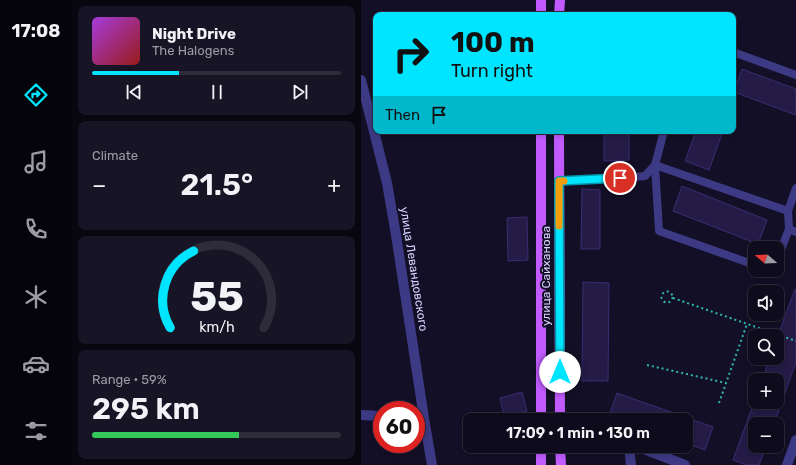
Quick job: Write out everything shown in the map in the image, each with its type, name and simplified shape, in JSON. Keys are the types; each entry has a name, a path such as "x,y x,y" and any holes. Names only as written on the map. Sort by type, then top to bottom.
{"main road":[{"path":"541,0 541,12"},
{"path":"559,0 559,12"},
{"name":"улица Сайханова","path":"541,134 541,413"},
{"name":"улица Сайханова","path":"559,134 560,413"},
{"path":"541,453 541,465"},
{"path":"560,453 561,465"}],"street":[{"name":"улица Левандовского","path":"361,80 373,128"},
{"name":"улица Левандовского","path":"375,134 387,183 393,220 418,401"},
{"path":"361,415 373,416"},
{"name":"улица Левандовского","path":"425,438 432,465"},
{"path":"787,465 796,440"},
{"path":"630,453 631,465"},
{"path":"654,453 685,465"}],"lane":[{"path":"736,53 796,75"},
{"path":"663,134 655,165 659,231 748,263"},
{"path":"559,181 645,176 655,165"},
{"path":"655,165 788,211"},
{"path":"784,247 793,231 788,211 796,188"}],"path":[{"path":"673,298 670,302 665,302 662,300 661,295 664,292 669,291 673,298 796,341"},
{"path":"719,403 747,324"},
{"path":"647,365 726,383"}],"building":[{"path":"742,69 796,89 796,115 736,93 736,86"},
{"path":"604,134 629,134 629,160 604,161"},
{"path":"695,134 722,134 709,170 685,161"},
{"path":"682,186 767,220 759,241 750,241 673,211"},
{"path":"582,189 600,190 600,249 581,249"},
{"path":"527,217 528,260 508,261 507,218"},
{"path":"583,282 609,283 608,381 582,381"},
{"path":"795,289 796,362 784,396 784,373 765,373 767,365 784,365 784,329 780,329"},
{"path":"522,392 527,411 518,413 503,413 500,398"},
{"path":"617,393 673,413 610,413"},
{"path":"751,409 779,409 776,417 749,417"},
{"path":"748,419 748,453 763,453 759,465 746,465 733,460"},
{"path":"693,420 713,427 705,450 693,446"}],"slow traffic":[{"path":"559,226 559,181 564,181"}],"route":[{"path":"560,372 559,181 620,178"}]}
